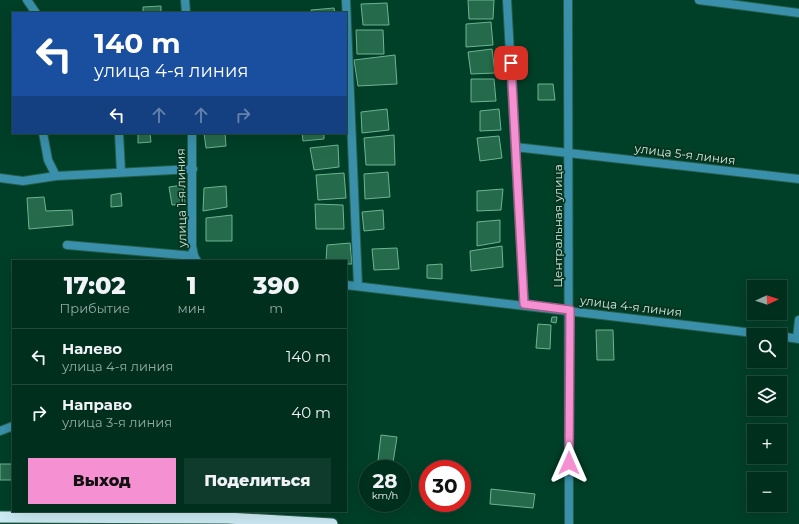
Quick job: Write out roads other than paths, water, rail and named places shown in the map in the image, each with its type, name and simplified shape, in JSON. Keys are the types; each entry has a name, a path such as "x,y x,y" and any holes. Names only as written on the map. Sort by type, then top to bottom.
{"highway":[{"path":"0,517 332,524"}],"street":[{"path":"27,0 35,12"},
{"path":"185,0 186,12"},
{"path":"346,0 347,12"},
{"path":"507,0 524,304"},
{"name":"Центральная улица","path":"568,0 570,310 569,524"},
{"path":"699,0 799,13"},
{"path":"347,24 358,286"},
{"path":"43,134 48,160 56,176"},
{"path":"119,134 121,172"},
{"name":"улица 1-я линия","path":"192,134 195,259"},
{"name":"улица 5-я линия","path":"516,147 799,179"},
{"path":"0,178 23,181 56,176 193,169"},
{"path":"67,245 195,259"},
{"name":"улица 4-я линия","path":"347,284 524,304 747,332"},
{"path":"787,337 798,338 799,320"},
{"path":"0,431 12,426"}]}
